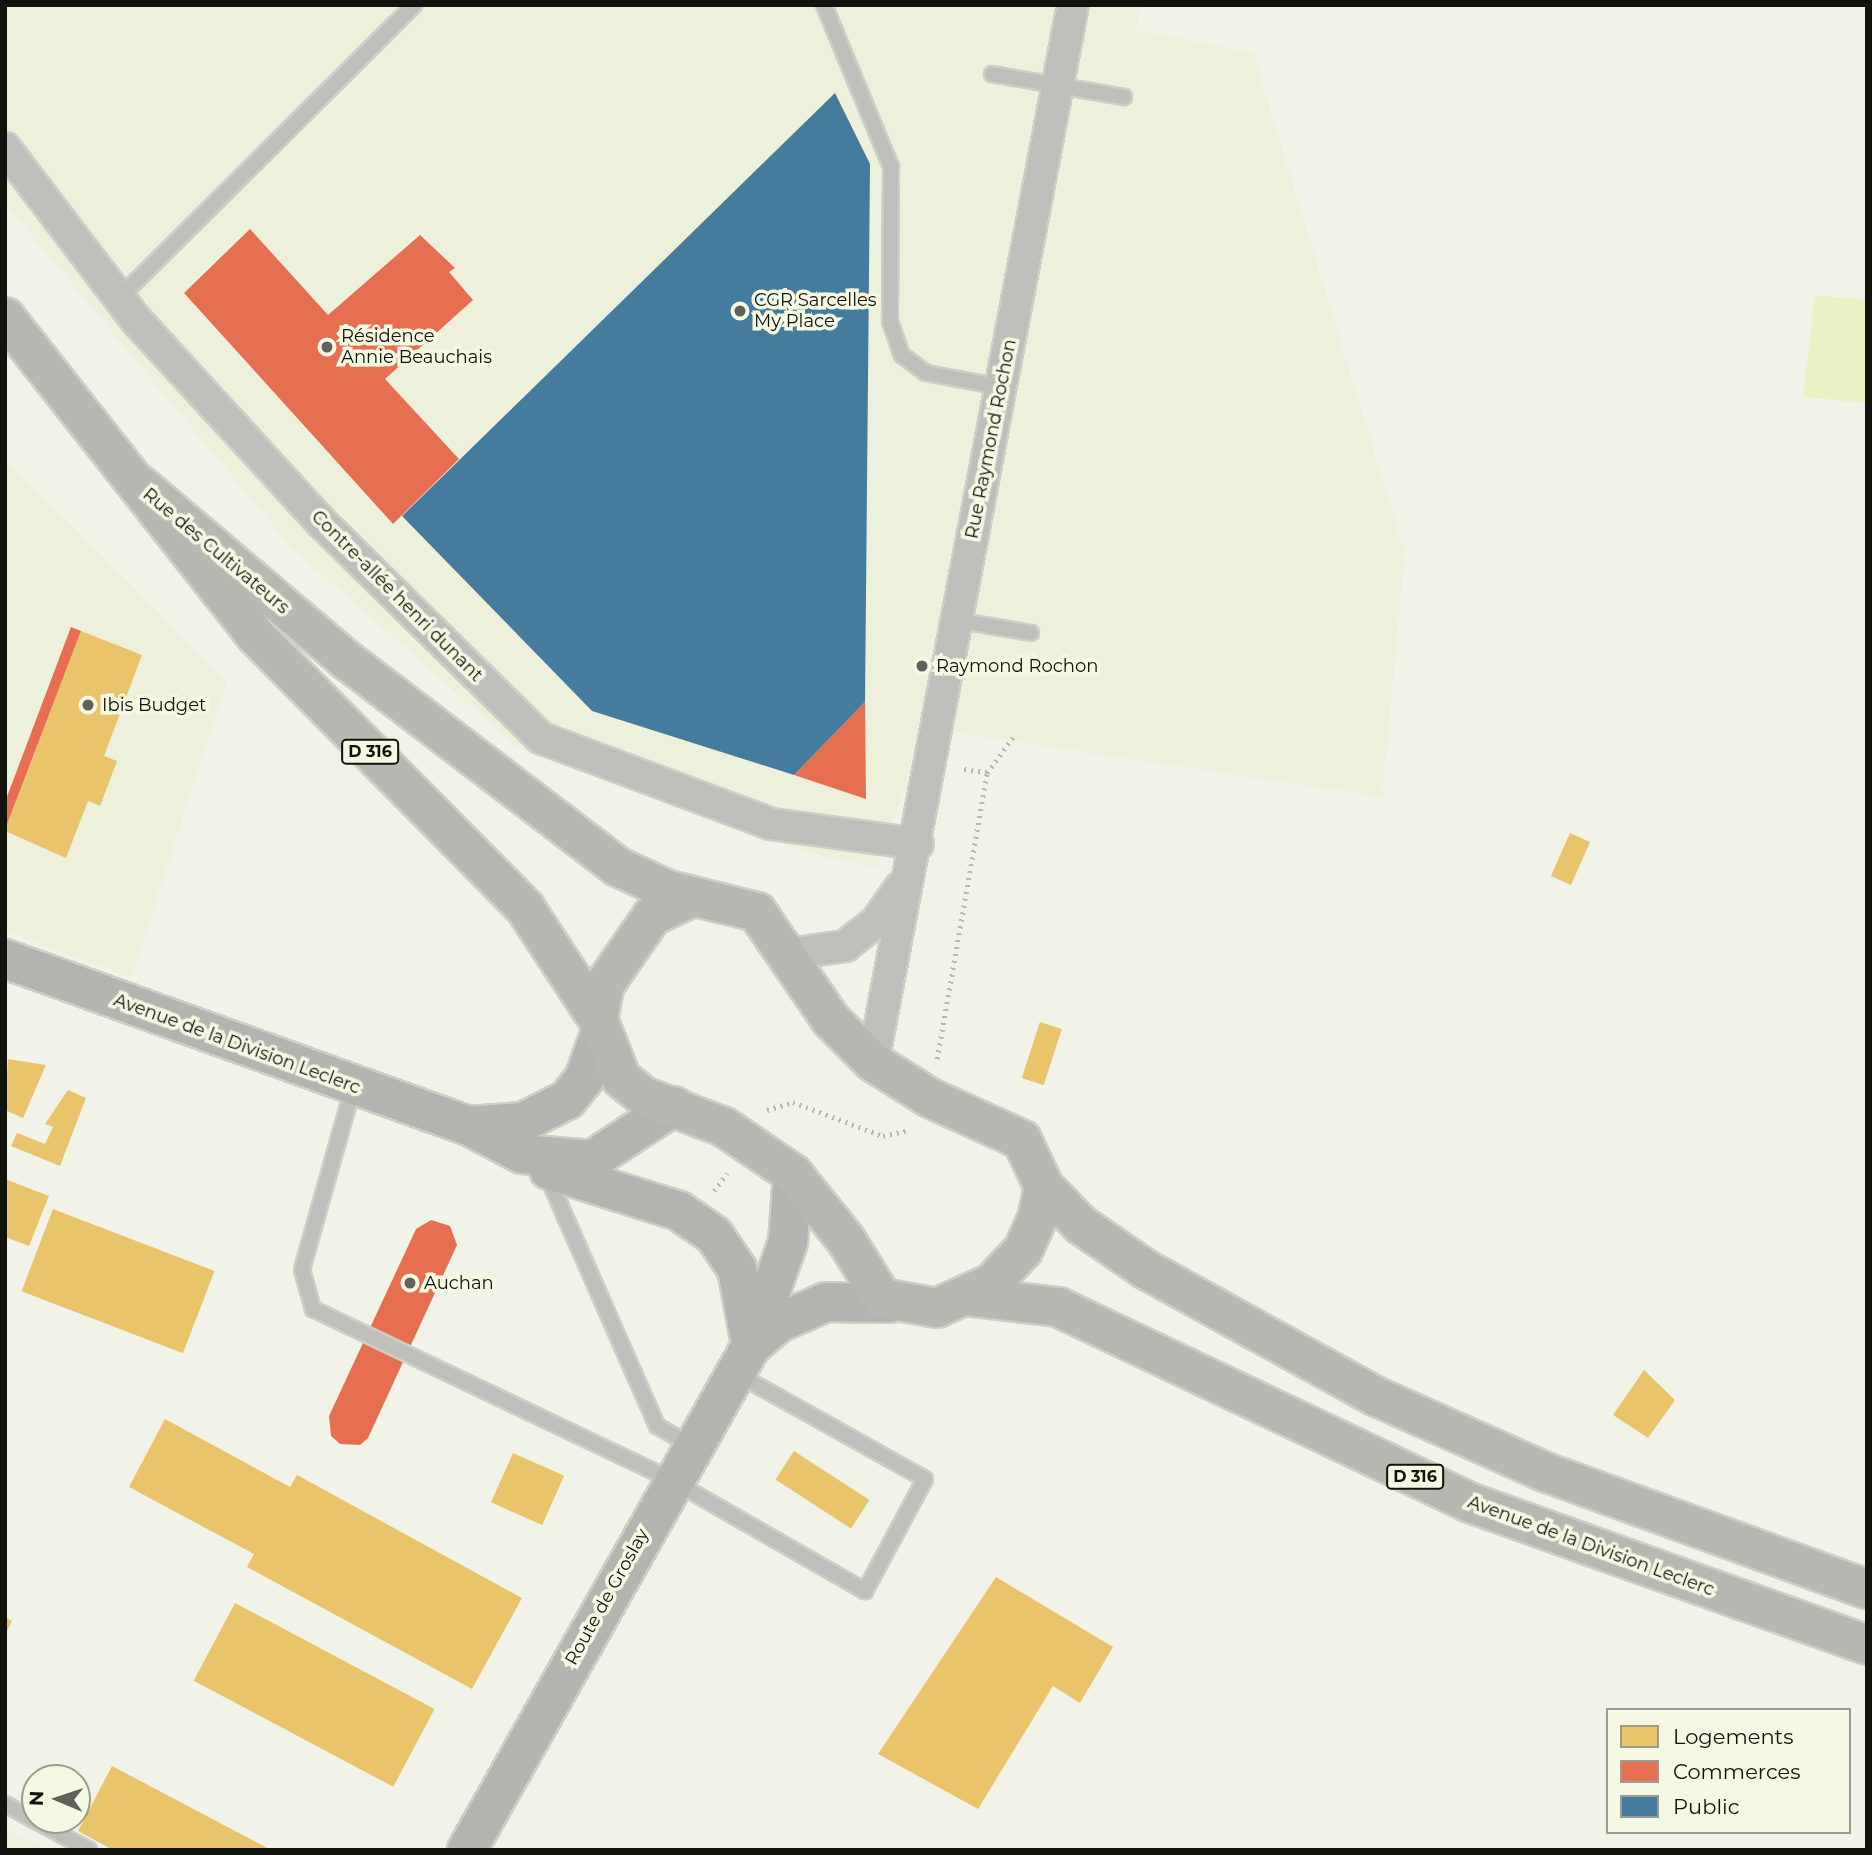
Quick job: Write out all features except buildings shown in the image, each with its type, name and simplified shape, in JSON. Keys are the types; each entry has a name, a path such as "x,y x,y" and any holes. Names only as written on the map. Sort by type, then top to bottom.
{"main road":[{"name":"D 316","path":"5,317 140,485"},
{"name":"Rue des Cultivateurs","path":"140,485 349,662 578,838 640,880 693,897 757,912 789,954 831,1020 873,1062 930,1098 1008,1129 1030,1153 1044,1187"},
{"name":"Rue des Cultivateurs","path":"140,485 255,635 525,908 599,1027 628,1086 748,1141 793,1174 846,1240 876,1293 890,1303"},
{"path":"599,1027 605,984 632,938 652,916 693,897"},
{"name":"Avenue de la Division Leclerc","path":"5,960 354,1087 469,1126 505,1126 540,1144 592,1160 674,1106"},
{"name":"Avenue de la Division Leclerc","path":"540,1144 580,1086 599,1027"},
{"path":"540,1144 679,1211 714,1235 737,1269 743,1360"},
{"name":"Route de Groslay","path":"467,1850 671,1480 743,1360 788,1242 793,1174"},
{"path":"890,1303 937,1308 972,1297 1023,1250 1044,1187 1081,1225 1144,1269 1375,1396 1545,1472 1867,1589"},
{"name":"Avenue de la Division Leclerc","path":"972,1297 1058,1307 1468,1502 1867,1645"},
{"name":"Route de Groslay","path":"743,1360 780,1322 826,1302 890,1303"}],"street":[{"name":"Rue Raymond Rochon","path":"873,1062 918,844 929,763 1073,5"},
{"name":"Contre-allée henri dunant","path":"5,148 118,299 320,521 541,738 771,824 918,844"},
{"name":"Rue Raymond Rochon","path":"789,954 832,951 866,932 910,873"}],"lane":[{"path":"118,299 414,5"},
{"path":"824,5 891,167 890,321 902,355 926,373 1000,387"},
{"path":"992,74 1124,97"},
{"path":"956,620 1031,633"},
{"path":"354,1087 302,1270 307,1302 671,1480 865,1591 925,1479 743,1360"},
{"path":"540,1144 657,1426 692,1446"},
{"path":"5,1804 89,1850"}],"path":[{"path":"748,1141 780,1101 898,1136 930,1098 987,773 1013,737"},
{"path":"929,763 987,773"}],"shaded area":[{"path":"5,5 1140,5 1136,30 1253,53 1405,553 1382,797 918,727 905,789 876,868 810,853 517,747 291,547 5,204"},
{"path":"5,458 227,681 131,978 5,931"},
{"path":"5,1830 49,1850 5,1850"}],"green space":[{"path":"1815,295 1867,300 1867,403 1803,397"}],"place":[{"name":"CGR Sarcelles My Place","path":"740,311"},
{"name":"Résidence Annie Beauchais","path":"327,347"},
{"name":"Raymond Rochon","path":"922,666"},
{"name":"Ibis Budget","path":"88,705"},
{"name":"Auchan","path":"410,1283"}]}
